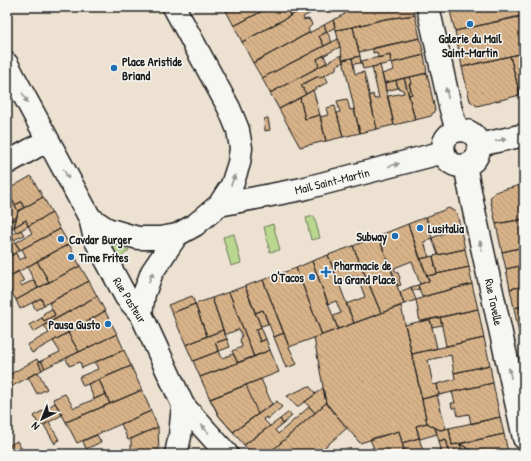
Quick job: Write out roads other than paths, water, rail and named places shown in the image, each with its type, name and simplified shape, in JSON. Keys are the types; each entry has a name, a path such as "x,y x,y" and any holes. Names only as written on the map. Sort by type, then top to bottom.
{"street":[{"path":"7,64 90,218 107,229 138,238 160,238 177,235 195,225 219,205 232,185 239,164 241,148 238,130 229,108 174,7"},
{"path":"188,7 196,47"},
{"path":"428,7 457,131"},
{"path":"463,130 474,135 479,145 478,156 466,165 460,166 454,164 446,157 444,152 446,138 453,132 457,131 463,130"},
{"path":"479,145 524,135"},
{"path":"7,163 48,140"},
{"name":"Mail Saint-Martin","path":"219,205 302,189 444,152"},
{"name":"Rue Tavelle","path":"466,165 472,206 524,438"},
{"name":"Rue Pasteur","path":"90,218 95,239 126,297 141,314 183,405"},
{"path":"141,314 144,294 152,272 177,235"},
{"path":"176,454 180,436 183,405"},
{"path":"183,405 227,454"}],"place":[{"name":"Galerie du Mail Saint-Martin","path":"470,24"},
{"name":"Place Aristide Briand","path":"114,68"},
{"name":"Lusitalia","path":"420,228"},
{"name":"Subway","path":"395,236"},
{"name":"Cavdar Burger","path":"61,239"},
{"name":"Time Frites","path":"71,257"},
{"name":"Pharmacie de la Grand Place","path":"326,272"},
{"name":"O'Tacos","path":"312,277"},
{"name":"Pausa Gusto","path":"108,324"}]}
